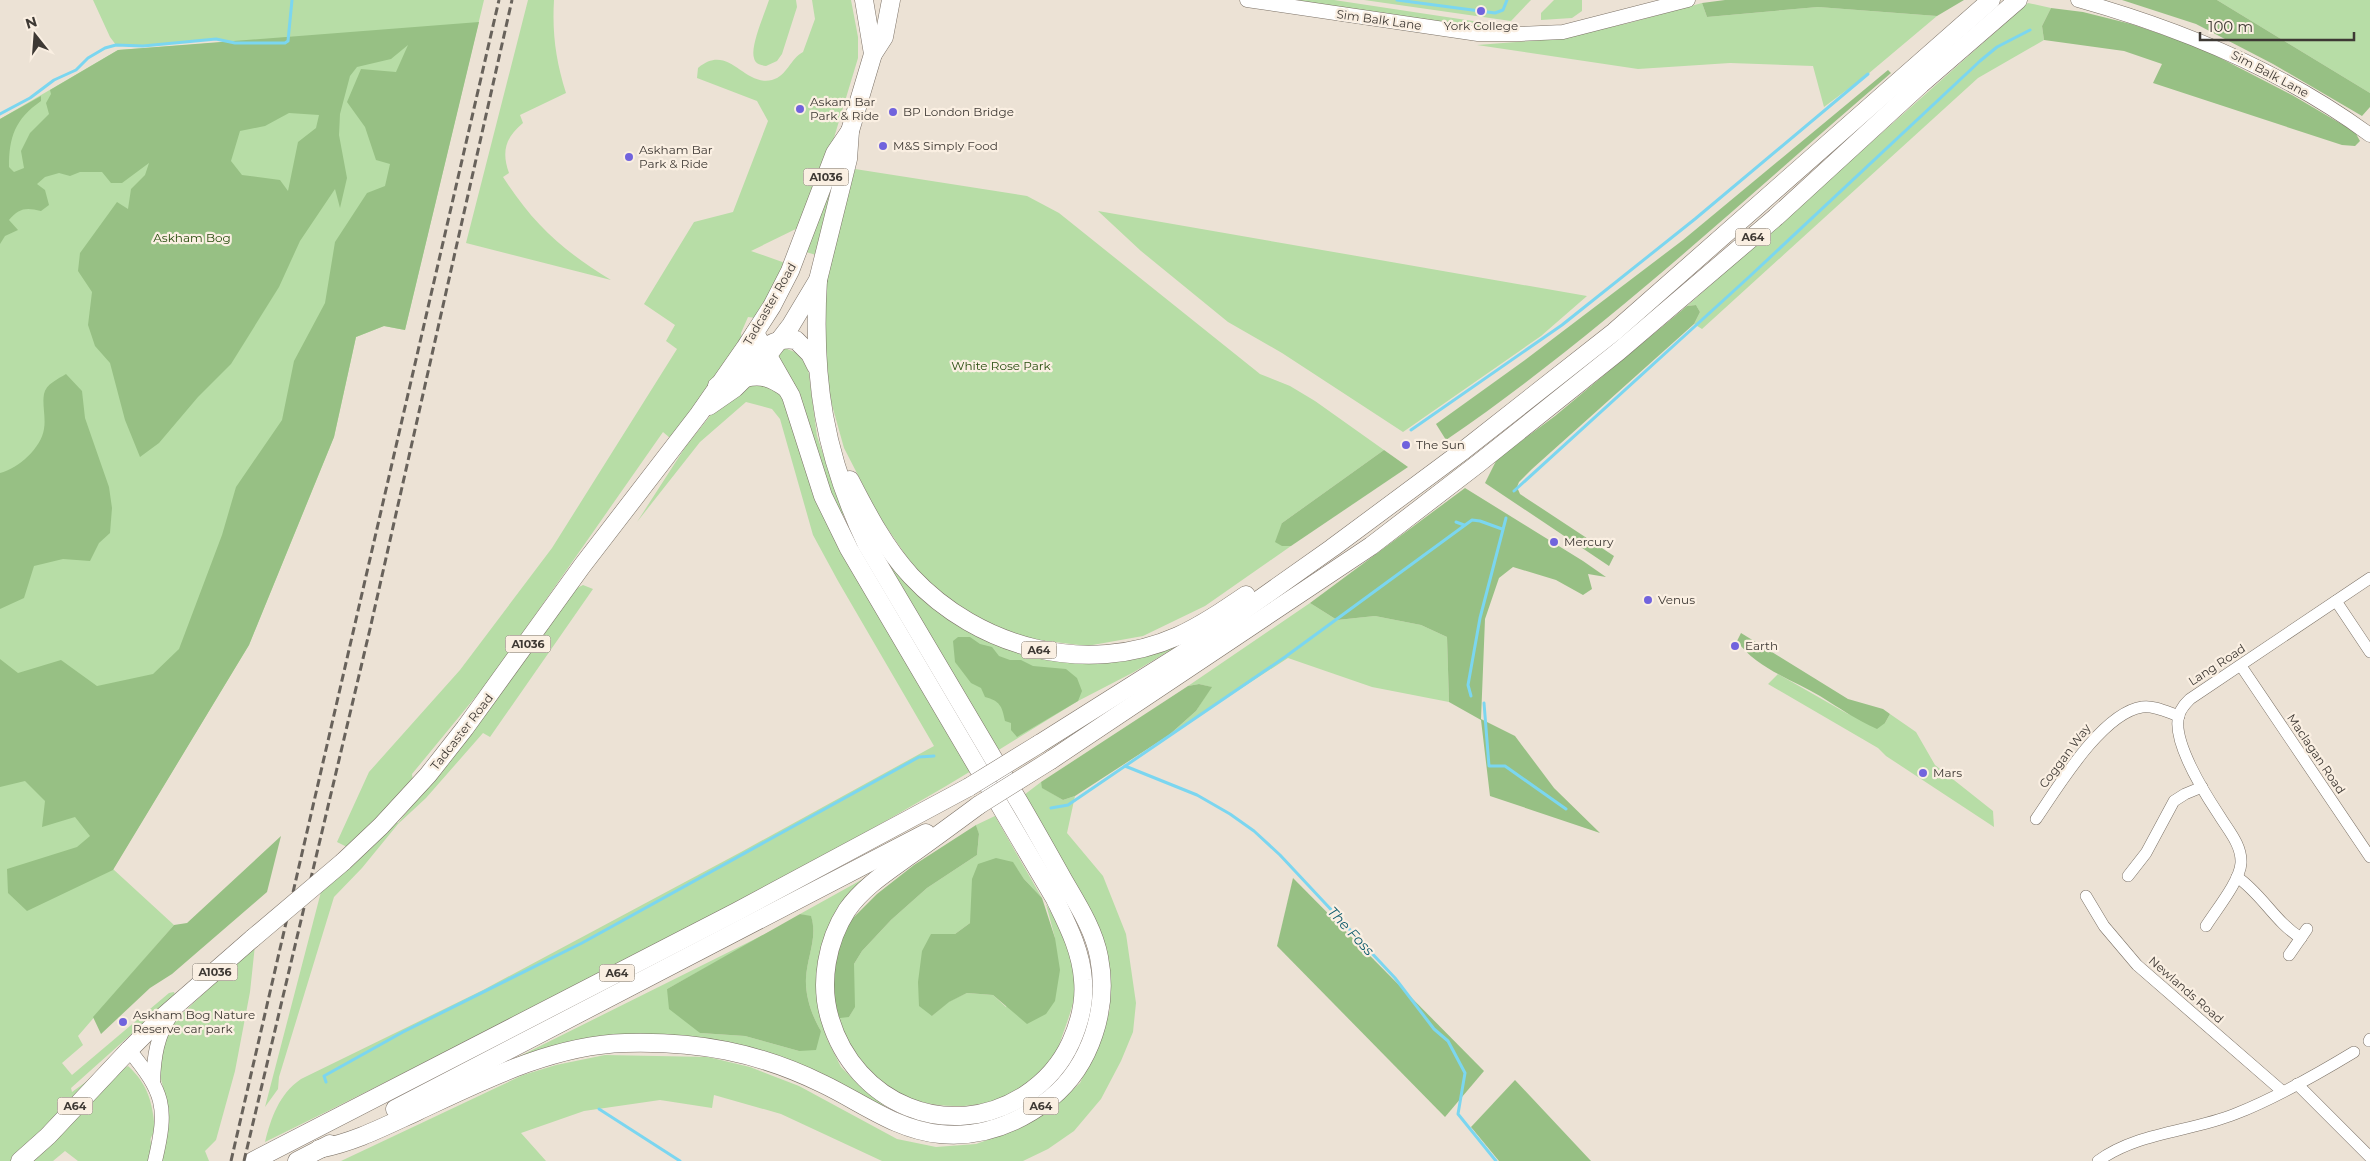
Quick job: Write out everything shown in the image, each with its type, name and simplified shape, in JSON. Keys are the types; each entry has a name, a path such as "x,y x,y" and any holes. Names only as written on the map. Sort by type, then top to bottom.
{"main road":[{"name":"Tadcaster Road","path":"864,0 873,54"},
{"name":"A64","path":"258,1158 736,912 969,787 1185,652 1332,548 1464,450 1614,332 1991,0"},
{"name":"A64","path":"762,345 788,390 822,496 849,549 1055,898 1080,955 1083,1004 1077,1028 1070,1044 1053,1071 1035,1088 1014,1102 991,1111 967,1116 942,1116 918,1111 895,1102 874,1088 857,1071 843,1051 828,1013 825,990 826,964 834,936 848,910 870,885 980,805 1051,760 1371,546 1435,497 1619,351 1761,230 1921,84 2018,0"},
{"name":"Tadcaster Road","path":"780,340 818,280 848,159 850,131 873,54 884,37 890,4"},
{"name":"Tadcaster Road","path":"699,414 745,378 762,345 835,153 850,131"},
{"name":"A64","path":"319,1149 349,1143 482,1081 526,1064 570,1052 620,1043 666,1043 708,1046 746,1054 811,1078 894,1122 937,1134 971,1134 1005,1126 1035,1110 1059,1091 1085,1056 1096,1029 1102,998 1099,956 1090,928 1030,821 867,545 853,517 836,471 820,401 816,366 818,280"},
{"name":"A64","path":"780,340 796,340 810,354 816,366"},
{"path":"762,345 780,340"},
{"name":"Tadcaster Road","path":"129,1050 253,938 343,862 381,826 428,775 497,686 582,566 699,414 718,386 739,373 762,345"},
{"path":"745,378 759,375 768,377 788,390"},
{"name":"A64","path":"826,430 871,520 910,575 955,615 976,628 1024,648 1067,655 1132,651 1177,636 1208,620 1300,560 1332,548"},
{"name":"A64","path":"297,1161 980,805"},
{"name":"A64","path":"20,1161 48,1136 129,1050"}],"street":[{"name":"Sim Balk Lane","path":"1247,0 1478,34 1562,32 1688,0"},
{"name":"Sim Balk Lane","path":"2078,0 2134,16 2228,52 2294,86 2370,135"},
{"name":"Lang Road","path":"2178,716 2190,699 2370,578"},
{"path":"2336,601 2370,652"},
{"name":"Maclagan Road","path":"2240,666 2370,857"},
{"name":"Coggan Way","path":"2036,819 2062,781 2104,727 2117,717 2132,709 2144,706 2178,716"},
{"path":"2178,716 2181,740 2202,787 2237,844 2241,855 2241,865 2237,877 2206,926"},
{"path":"2052,774 2062,781"},
{"path":"2128,876 2146,853 2174,800 2202,787"},
{"path":"2237,877 2249,886 2282,924 2304,933 2289,955"},
{"name":"Newlands Road","path":"2086,896 2104,926 2137,965 2282,1091"},
{"name":"Tadcaster Road","path":"155,1161 160,1140 162,1111 154,1081 154,1059 165,1023 177,1006"},
{"name":"Tadcaster Road","path":"129,1050 154,1081"},
{"path":"2098,1161 2136,1140 2193,1128 2235,1114 2297,1084 2354,1052"},
{"path":"2297,1084 2370,1157"}],"green space":[{"name":"Askham Bog","path":"93,0 484,0 405,330 384,326 356,337 334,437 249,645 113,869 174,925 78,1036 83,1045 62,1063 72,1075 169,993 174,992 175,995 71,1088 72,1092 101,1071 13,1161 0,1161 0,119 118,50 228,42 216,39 143,46 116,45 110,37"},
{"path":"528,0 554,0 556,47 566,93 520,115 523,123 509,139 505,158 509,173 503,177 526,209 550,235 563,247 611,280 466,243"},
{"path":"769,0 796,0 797,7 782,54 777,61 766,66 756,62 753,53"},
{"path":"812,0 851,0 858,37 858,58 827,161 802,226 751,251 788,264 756,318 748,317 741,333 742,342 670,438 663,432 491,678 412,774 413,782 349,848 337,842 369,772 460,670 552,548 677,349 666,341 675,325 644,304 694,222 733,212 768,121 757,101 697,78 698,68 709,61 719,60 727,62 762,80 777,78 803,52 815,19"},
{"path":"1291,0 1334,0 1506,26 1492,28 1472,27"},
{"name":"York College","path":"1364,0 1531,0 1511,21"},
{"path":"1554,0 1582,0 1582,11 1572,18 1541,20 1541,13"},
{"path":"1725,0 1964,0 1937,16 1818,7 1707,17 1702,3"},
{"path":"2122,0 2217,0 2370,93 2370,107 2362,116 2273,64 2196,24"},
{"path":"2217,0 2370,0 2370,93"},
{"path":"1702,3 1707,17 1818,7 1937,16 1868,74 1824,107 1813,66 1730,63 1638,69 1477,45 1556,39 1629,23"},
{"path":"2028,3 2051,8 2042,26 2044,40 1978,78 1702,329 1694,324 1700,312 1696,305 1687,306"},
{"path":"2051,8 2083,12 2131,24 2199,47 2292,95 2355,132 2360,141 2355,146 2342,145 2153,83 2162,64 2124,51 2044,40 2042,26"},
{"name":"Askham Bog","path":"479,22 405,330 384,326 356,337 334,437 249,645 113,870 27,911 8,893 7,869 77,847 90,836 75,817 42,827 45,801 25,781 0,787 0,659 18,673 61,660 97,686 153,674 179,649 222,535 236,487 282,420 294,361 325,303 335,242 367,193 385,186 390,164 376,160 365,127 347,102 361,69 396,72 408,45 391,59 357,67 350,76 340,114 339,135 347,178 340,208 335,189 300,241 279,287 231,364 198,397 159,443 140,457 125,420 110,363 95,346 88,325 92,292 78,271 80,253 117,202 128,209 131,189 145,175 149,163 122,183 111,183 102,172 80,172 70,176 59,173 45,177 37,184 45,190 49,205 41,211 27,209 16,213 9,220 18,230 5,236 0,244 0,119 41,96 41,101 19,122 12,138 9,167 14,172 24,168 21,151 30,133 49,114 46,103 51,94 50,90 118,50","holes":["289,113 319,115 316,128 298,142 288,191 280,180 242,175 231,161 240,131 265,126"]},
{"path":"1888,70 1891,73 1618,309 1505,398 1446,440 1436,424 1525,360 1683,240"},
{"path":"845,149 816,255 806,252"},
{"name":"White Rose Park","path":"855,169 1027,196 1059,213 1260,374 1290,386 1315,401 1384,450 1282,523 1282,546 1291,546 1205,606 1143,636 1087,646 1031,639 988,623 952,606 913,566 879,516 844,448 825,380 822,322 829,261"},
{"path":"1098,211 1587,296 1541,336 1403,432 1282,353 1228,322 1141,251"},
{"path":"1696,305 1700,312 1694,324 1532,469 1519,482 1517,487 1520,494 1614,556 1609,566 1485,483 1497,459 1555,416 1687,306"},
{"path":"785,348 797,353 808,367 817,436 844,516 836,507 776,355"},
{"path":"66,374 82,391 85,418 109,487 112,508 110,533 99,543 90,561 63,559 34,566 24,598 0,609 0,473 21,462 39,443 44,429 45,390 53,382"},
{"path":"762,382 781,395 826,522 971,771 886,821 757,891 446,1052 265,1142 277,1107 293,1085 301,1079 483,990 934,746 813,535 780,419 772,409 746,402 700,442 637,522 686,446 718,406 734,390"},
{"path":"1384,450 1408,467 1291,546 1282,546 1275,542 1282,523"},
{"path":"1465,488 1606,577 1588,574 1592,589 1583,595 1556,580 1513,567 1499,578 1485,619 1481,719 1515,736 1554,788 1600,833 1490,796 1481,720 1449,702 1447,637 1421,625 1375,616 1337,620 1310,603"},
{"path":"888,556 964,627 1060,659 1202,631 1134,672 1078,701 997,751 883,560"},
{"path":"583,585 593,589 490,737 483,733 426,798 398,824 362,868 334,897 279,1077 278,1089 265,1107 322,888 394,821 398,823 479,721 577,588"},
{"path":"1310,603 1337,620 1375,616 1421,625 1447,637 1449,702 1372,687 1288,658 1169,735 1196,711 1211,687 1199,684 1188,686"},
{"path":"1741,633 1848,699 1883,709 1890,714 1885,723 1877,729 1764,666 1754,659 1737,641"},
{"path":"958,637 970,637 980,644 992,647 999,656 1010,660 1021,660 1033,666 1066,669 1077,678 1082,691 1078,701 1017,737 1011,730 1011,723 1005,721 1000,705 994,700 985,697 981,688 971,683 955,662 953,641"},
{"path":"1778,674 1848,714 1885,723 1890,714 1916,732 1935,765 1993,811 1994,827 1886,756 1878,748 1768,684"},
{"path":"1199,684 1212,687 1196,711 1169,735 1075,796 1063,800 1042,788 1041,782 1188,686"},
{"path":"1041,782 1043,788 1063,800 1075,796 1067,833 1103,876 1126,934 1136,1003 1133,1032 1121,1061 1101,1099 1074,1131 1048,1149 1023,1161 882,1161 781,1114 714,1095 712,1108 660,1100 584,1111 521,1133 546,1161 341,1161 523,1075 556,1065 605,1055 708,1057 750,1067 799,1086 897,1139 936,1147 976,1144 1018,1129 1051,1110 1080,1083 1099,1044 1110,1009 1109,971 1024,795"},
{"path":"995,816 1042,898 1024,879 1013,863 970,923 955,934 932,934 932,1016 948,1002 967,993 993,995 1006,1007 1055,938 1046,904 1061,932 1073,964 1076,984 1073,1001 1055,1055 1034,1080 1014,1093 993,1101 970,1105 946,1106 923,1102 901,1095 866,1073 855,1058 847,1042 836,1009 841,1017 849,1017 854,1008 854,964 862,951 891,920 927,888 977,855 979,835 976,825"},
{"path":"976,825 979,834 977,855 927,888 891,920 862,951 854,964 855,1007 849,1017 840,1018 836,1009 832,985 836,951 850,921 877,894 914,865"},
{"path":"281,836 267,892 172,974 150,988 101,1034 93,1017 174,925 187,923"},
{"path":"996,858 1013,862 1024,879 1042,898 1055,938 1060,970 1055,1001 1046,1014 1027,1024 993,995 967,993 949,1002 932,1016 919,1006 918,982 922,951 931,934 955,934 970,923 972,879 978,864"},
{"path":"872,874 838,913 819,1009 827,1039 841,1067 861,1087 887,1108 699,1039 512,1060 781,926 667,989 700,1033 745,1036 799,1051 821,1031 810,1006 806,985 813,940 813,925 811,917 800,914"},
{"path":"1293,878 1484,1071 1445,1117 1277,946"},
{"path":"800,914 811,916 813,924 813,939 806,985 810,1006 821,1031 816,1050 799,1051 745,1036 700,1033 669,1009 667,989"},
{"path":"255,945 250,992 235,1071 216,1140 205,1151 209,1161 162,1161 167,1102 157,1064 166,1029"},
{"path":"128,1066 141,1081 151,1104 155,1132 151,1139 153,1147 150,1161 78,1161 65,1151 53,1161 29,1161 118,1073"},
{"path":"1515,1080 1591,1161 1499,1161 1471,1127"}],"waterway":[{"path":"0,114 30,98 54,80 76,70 88,58 105,48 116,45 143,46 216,39 235,43 285,43 288,41 292,0"},
{"path":"1397,0 1495,13 1503,10 1507,0"},
{"path":"1514,491 1749,277 1980,61 1997,47 2030,30"},
{"path":"1411,430 1562,325 1695,219 1868,74"},
{"path":"1471,696 1468,685 1480,618 1506,518"},
{"path":"1051,808 1068,805 1285,657 1472,520 1502,529"},
{"path":"1456,522 1464,525"},
{"path":"1484,703 1489,766 1505,766 1566,809"},
{"path":"326,1082 324,1076 403,1032 582,943 919,757 934,756"},
{"name":"The Foss","path":"1125,766 1197,795 1230,814 1254,831 1280,855 1395,978 1434,1029 1448,1041 1465,1073 1458,1114 1496,1161"},
{"path":"599,1109 680,1161"}],"railway":[{"path":"231,1161 499,0"},
{"path":"244,1161 370,629 512,0"}],"place":[{"name":"York College","path":"1481,11"},
{"name":"Askam Bar Park & Ride","path":"800,109"},
{"name":"BP London Bridge","path":"893,112"},
{"name":"M&S Simply Food","path":"883,146"},
{"name":"Askham Bar Park & Ride","path":"629,157"},
{"name":"The Sun","path":"1406,445"},
{"name":"Mercury","path":"1554,542"},
{"name":"Venus","path":"1648,600"},
{"name":"Earth","path":"1735,646"},
{"name":"Mars","path":"1923,773"},
{"name":"Askham Bog Nature Reserve car park","path":"123,1022"}]}
